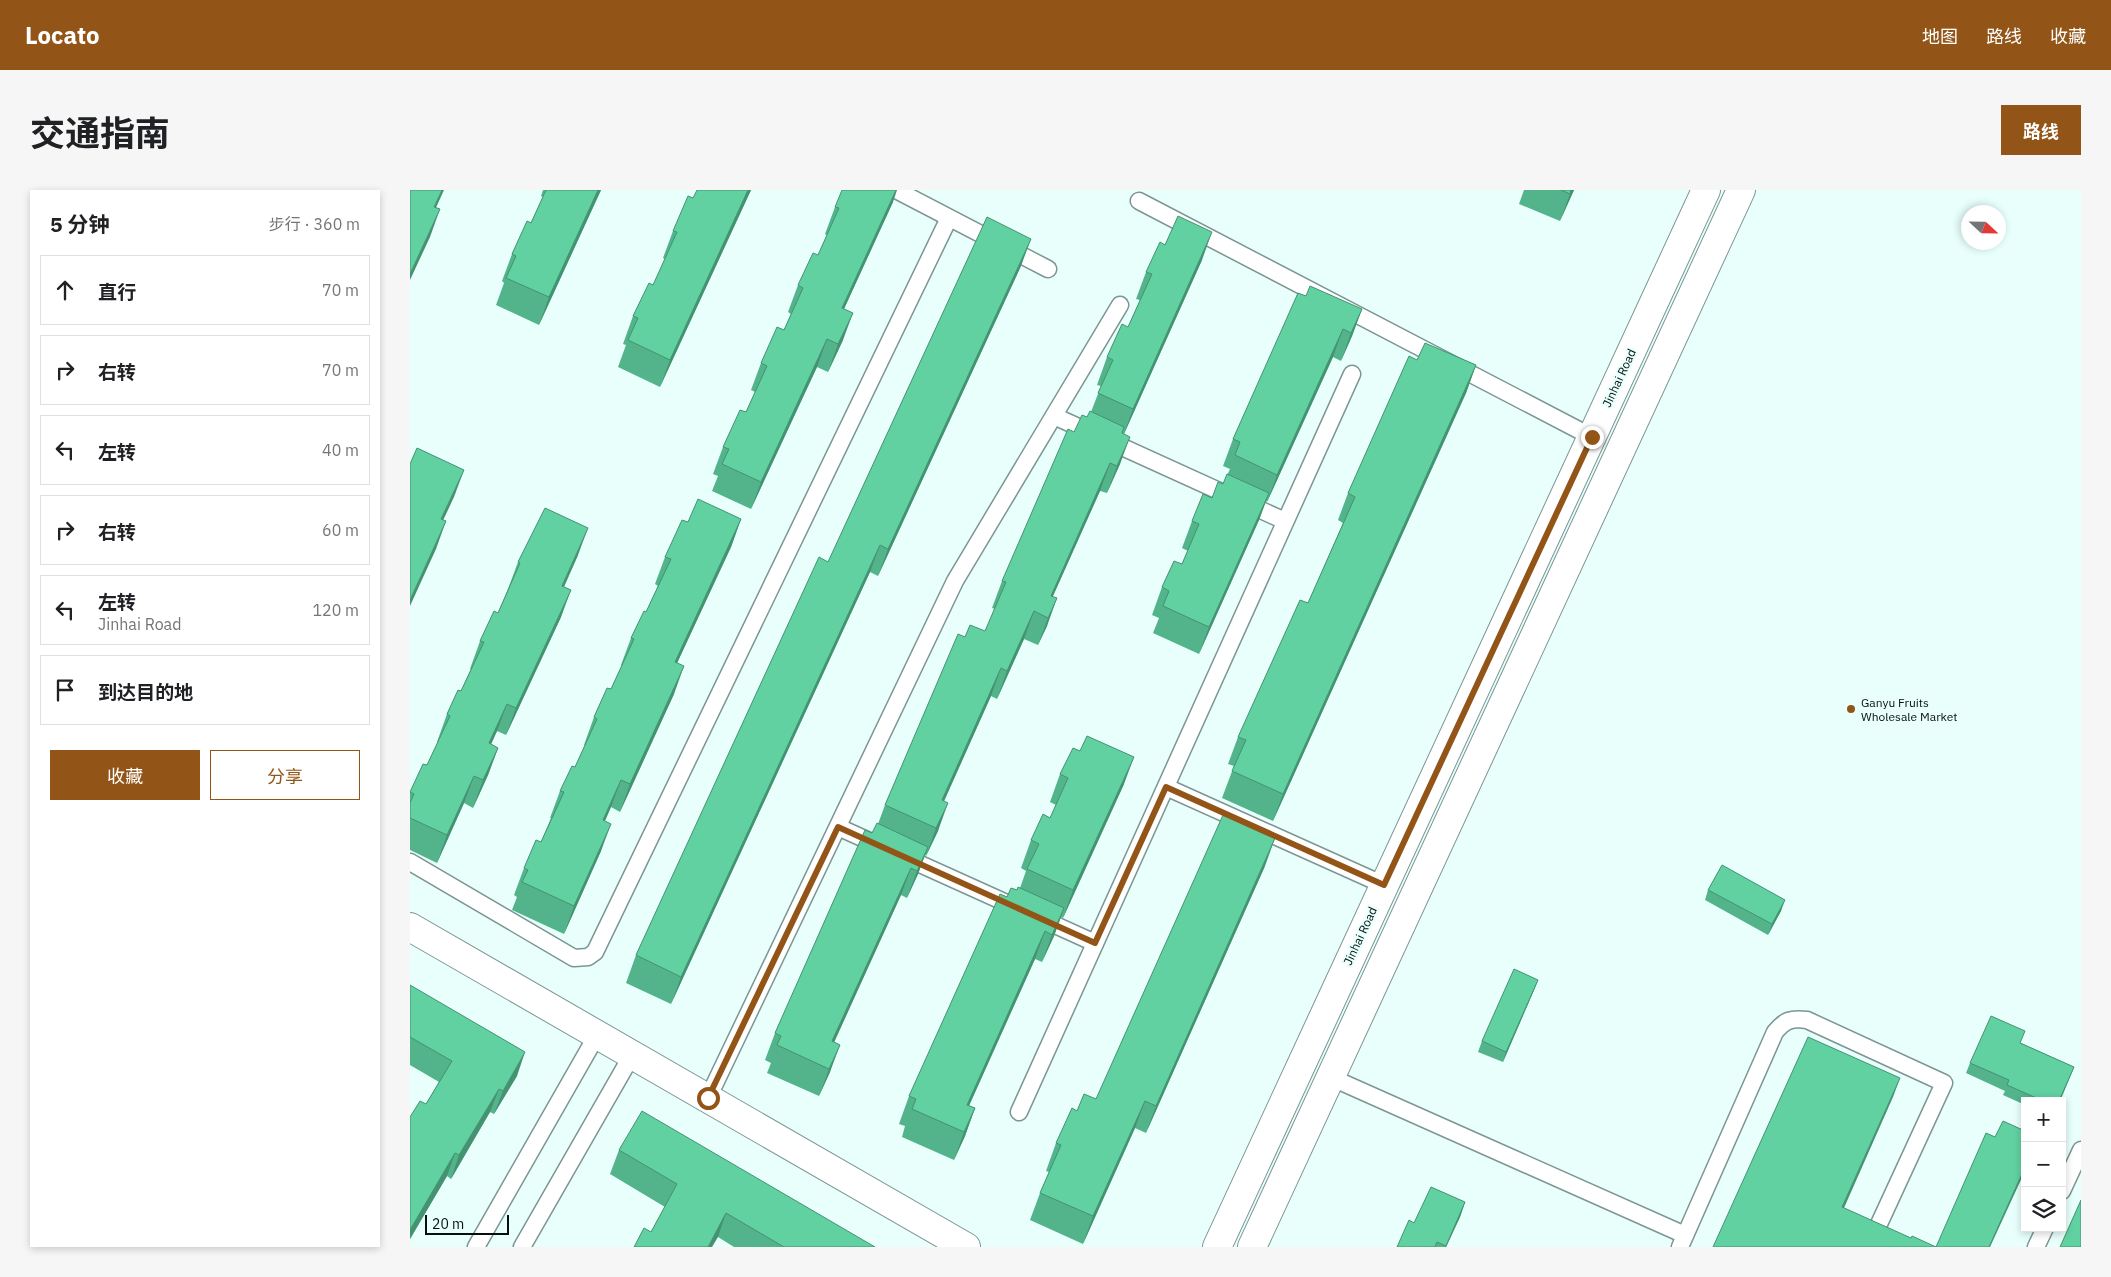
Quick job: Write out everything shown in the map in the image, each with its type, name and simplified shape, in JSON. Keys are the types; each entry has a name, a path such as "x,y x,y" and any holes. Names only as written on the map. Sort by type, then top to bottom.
{"main road":[{"name":"Jinhai Road","path":"1217,1247 1706,190"},
{"path":"1252,1247 1741,190"},
{"path":"410,927 966,1247"}],"lane":[{"path":"896,190 1048,268"},
{"path":"1139,201 1592,437"},
{"path":"410,862 574,958 588,957 595,952 949,218"},
{"path":"708,1098 955,581 1120,305"},
{"path":"1019,1112 1352,374"},
{"path":"1054,416 1285,521"},
{"path":"1166,787 1384,885"},
{"path":"838,827 1095,943"},
{"path":"1330,1077 1682,1241 1775,1032 1792,1018 1807,1020 1944,1083 1879,1224"},
{"path":"476,1247 597,1035"},
{"path":"522,1247 632,1055"},
{"path":"2064,1187 2081,1150"},
{"path":"2036,1247 2043,1232"}],"building":[{"path":"410,190 442,190 434,207 440,209 410,274"},
{"path":"546,190 598,190 549,297 506,278 516,256 512,254 527,221 531,223"},
{"path":"697,190 748,190 670,360 628,340 638,318 633,316 649,283 653,285 677,232 673,231 688,196 693,198"},
{"path":"842,190 896,190 842,308 853,313 838,344 827,339 761,482 722,464 729,449 723,447 740,410 746,412 767,366 761,363 777,327 784,330 803,288 798,285 813,253 818,255 839,208 835,207"},
{"path":"1561,190 1571,190 1570,194"},
{"path":"1178,216 1212,232 1133,409 1098,393 1113,360 1107,357 1122,324 1128,327 1152,274 1146,272 1160,242 1165,245"},
{"path":"987,217 1031,239 888,549 880,545 681,977 636,955 819,557 828,562"},
{"path":"1310,286 1362,309 1351,333 1343,329 1277,475 1235,455 1240,442 1233,439 1298,293 1306,296"},
{"path":"1425,343 1476,365 1283,794 1232,771 1246,740 1238,737 1300,600 1308,603 1355,497 1348,493 1409,356 1417,360"},
{"path":"1090,411 1124,427 1122,433 1130,437 1117,466 1110,463 1051,596 1057,598 1048,618 1034,611 1007,671 1001,668 942,800 948,803 936,828 885,805 958,634 965,637 970,625 985,631 1006,582 1002,581 1068,429 1074,432 1082,415 1087,417"},
{"path":"417,448 464,470 441,519 446,521 410,600 410,464"},
{"path":"1227,474 1269,493 1209,627 1163,606 1169,591 1162,587 1174,561 1182,564 1199,524 1192,521 1203,494 1212,498 1218,482 1223,484"},
{"path":"698,499 741,519 675,662 684,666 630,784 621,780 603,820 611,824 574,906 522,882 528,870 524,868 536,840 541,842 564,792 560,791 572,766 575,767 597,719 594,717 607,688 611,689 634,639 631,638 644,611 646,612 671,559 665,557 682,520 688,522"},
{"path":"545,508 588,528 562,586 571,590 516,708 507,704 489,743 498,748 483,780 474,776 447,835 410,818 410,803 414,794 410,792 423,764 427,765 450,716 447,714 458,690 461,691 484,642 480,641 494,611 498,613 520,563 518,562"},
{"path":"1087,736 1134,757 1073,890 1027,869 1039,844 1031,840 1043,814 1050,818 1068,778 1060,774 1073,748 1080,751"},
{"path":"1223,815 1275,838 1156,1106 1145,1101 1093,1216 1040,1193 1061,1145 1056,1143 1072,1108 1077,1111 1084,1094 1096,1099"},
{"path":"877,823 928,847 917,871 911,868 832,1041 840,1045 829,1069 777,1045 781,1036 775,1033 865,830 872,833"},
{"path":"1722,865 1785,900 1772,924 1708,890"},
{"path":"1018,887 1064,908 1052,935 1045,931 967,1105 975,1108 964,1132 912,1109 916,1099 909,1096 1000,894 1007,897 1011,888 1017,890"},
{"path":"1514,969 1538,980 1506,1052 1482,1041"},
{"path":"410,985 525,1052 503,1091 499,1089 459,1155 455,1153 410,1230 410,1117 420,1101 426,1104 452,1061 410,1037"},
{"path":"1991,1016 2025,1031 2020,1043 2074,1067 2061,1097 2034,1097 2007,1085 2009,1080 1970,1063"},
{"path":"1808,1037 1900,1078 1842,1207 1911,1238 1912,1236 1936,1247 1713,1247"},
{"path":"642,1111 875,1247 784,1247 726,1213 708,1247 634,1247 644,1228 651,1232 677,1184 619,1150"},
{"path":"2003,1121 2021,1129 2021,1176 1989,1247 1936,1247 1986,1133 1995,1137"},
{"path":"1431,1187 1465,1202 1446,1246 1437,1242 1435,1247 1397,1247 1409,1220 1414,1223"},
{"path":"2081,1200 2081,1247 2060,1247"}],"place":[{"name":"Ganyu Fruits Wholesale Market","path":"1851,709"}],"route":[{"path":"708,1098 838,827 1095,943 1166,787 1384,885 1592,437"}]}
